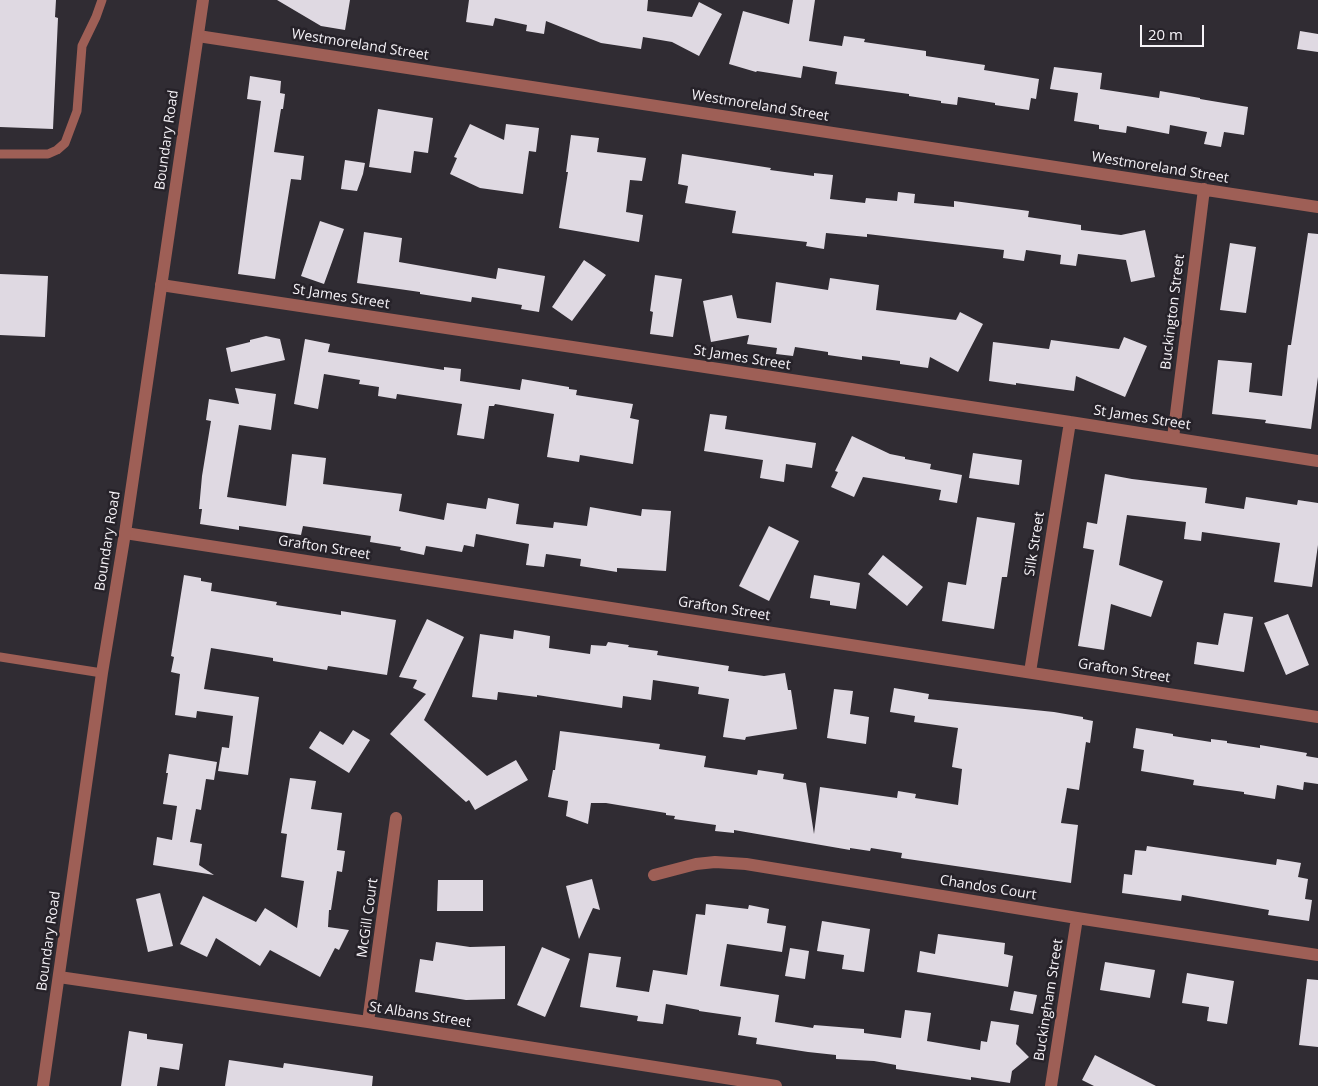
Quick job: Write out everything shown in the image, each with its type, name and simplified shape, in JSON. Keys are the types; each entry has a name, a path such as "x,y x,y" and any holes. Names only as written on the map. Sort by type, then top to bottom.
{"street":[{"name":"Boundary Road","path":"43,1086 102,673 125,533 203,0"},
{"name":"Westmoreland Street","path":"198,36 1318,207"},
{"name":"Buckington Street","path":"1173,438 1204,190"},
{"name":"St James Street","path":"161,286 1318,461"},
{"name":"Silk Street","path":"1030,672 1070,422"},
{"name":"Grafton Street","path":"125,533 1318,716"},
{"name":"McGill Court","path":"368,1022 396,818"},
{"name":"Chandos Court","path":"654,875 696,864 715,862 746,864 1318,955"},
{"name":"Buckingham Street","path":"1051,1086 1077,918"},
{"name":"St Albans Street","path":"59,977 368,1022 776,1086"}],"lane":[{"path":"0,154 48,154 58,150 65,143 76,111 82,46 102,0"},
{"path":"0,657 102,673"}],"building":[{"path":"0,0 56,0 55,17 58,18 53,129 0,127"},
{"path":"277,0 350,0 345,30 321,26"},
{"path":"469,0 648,0 647,11 692,17 699,2 722,14 699,56 672,42 643,37 641,49 601,43 546,21 544,34 526,31 527,25 495,18 493,26 466,22"},
{"path":"793,0 815,0 809,41 842,46 844,36 865,39 864,42 926,51 926,56 985,65 984,70 1039,79 1036,99 1031,98 1029,110 958,97 957,105 909,96 909,94 835,84 837,72 803,66 801,78 756,72 729,64 743,11 789,24"},
{"path":"1300,31 1318,34 1318,52 1297,49"},
{"path":"1054,67 1102,73 1100,89 1159,98 1160,91 1248,107 1244,135 1224,132 1221,147 1204,144 1207,132 1170,125 1169,134 1127,126 1126,133 1099,129 1099,125 1074,121 1078,93 1050,89"},
{"path":"250,76 281,81 280,93 285,94 274,152 304,156 301,180 291,179 275,279 238,274 261,101 247,99"},
{"path":"378,109 433,118 428,153 414,151 411,173 369,167"},
{"path":"470,124 504,140 506,124 539,128 536,152 529,151 523,194 480,188 450,174 457,158 454,157"},
{"path":"571,135 599,138 597,152 646,158 642,181 630,180 626,212 643,215 639,242 559,228 568,172 566,172"},
{"path":"682,154 771,168 770,170 814,176 814,173 833,175 830,199 865,203 866,198 897,201 898,192 915,194 914,203 954,207 954,201 1029,211 1028,217 1081,225 1081,230 1121,235 1145,230 1155,277 1131,282 1126,260 1078,254 1076,266 1060,264 1061,255 1026,250 1024,261 1003,258 1004,250 867,234 867,237 826,233 824,249 806,246 807,242 732,233 736,211 685,203 688,186 678,184"},
{"path":"345,160 365,163 357,191 341,189"},
{"path":"320,221 344,229 324,284 301,276"},
{"path":"364,232 402,238 399,262 496,279 498,268 545,276 539,312 521,309 522,305 472,297 471,302 357,283"},
{"path":"1308,233 1318,234 1318,377 1311,429 1265,423 1266,420 1212,414 1218,360 1252,363 1249,392 1282,396 1288,345 1291,345"},
{"path":"1230,243 1256,247 1246,313 1220,310"},
{"path":"584,260 606,275 572,321 552,307"},
{"path":"0,274 48,276 45,337 0,335"},
{"path":"655,275 682,279 673,337 650,334 653,312 650,311"},
{"path":"830,278 879,285 876,310 956,320 960,312 983,324 958,372 930,357 928,368 900,364 900,361 862,356 862,360 828,355 828,352 795,347 793,356 776,354 777,348 747,344 749,335 711,342 703,301 732,295 737,318 771,323 776,282 828,290"},
{"path":"266,336 280,339 285,360 231,372 226,348"},
{"path":"1124,337 1147,346 1125,397 1076,376 1074,391 989,381 993,342 1049,349 1051,340 1119,349"},
{"path":"305,339 330,344 328,352 444,370 444,367 461,369 460,381 520,390 522,379 569,387 569,389 577,390 576,395 633,404 630,418 639,420 633,464 580,455 579,462 547,457 554,414 495,404 494,406 489,406 484,439 457,435 462,404 397,394 396,399 378,396 379,387 359,384 360,380 324,374 318,409 294,404"},
{"path":"235,388 276,394 271,430 239,425 227,497 286,506 292,454 326,458 323,484 402,494 399,511 444,520 447,503 486,509 488,498 519,504 516,524 553,528 554,522 587,526 590,507 641,516 642,509 671,511 666,571 617,568 617,572 580,566 581,559 546,554 544,567 526,565 529,544 476,534 474,547 464,545 462,552 426,546 424,555 400,550 401,547 370,542 371,536 303,526 301,535 239,526 239,530 200,524 202,509 199,509 202,476 211,421 206,420 209,399 239,404"},
{"path":"710,414 727,416 725,429 816,443 812,468 786,464 784,482 760,478 763,460 704,451"},
{"path":"852,436 890,454 931,464 930,469 962,475 957,503 939,500 941,490 863,477 854,497 831,487 838,472 835,471"},
{"path":"973,453 1022,460 1019,485 969,478"},
{"path":"1105,474 1207,488 1205,503 1244,509 1246,497 1297,505 1298,500 1318,503 1318,545 1312,587 1274,582 1280,543 1202,532 1201,541 1184,539 1186,522 1127,515 1119,565 1163,581 1151,617 1111,604 1104,650 1078,646 1094,550 1083,548 1087,522 1097,524"},
{"path":"977,517 1015,523 1007,577 1002,577 994,629 942,621 948,582 966,585"},
{"path":"769,526 799,541 769,601 739,586"},
{"path":"883,555 923,587 907,606 868,574"},
{"path":"184,575 201,578 201,581 212,583 211,591 277,602 276,605 341,615 341,611 396,620 387,675 328,666 327,670 273,661 273,658 211,648 204,689 259,697 248,775 218,771 222,747 229,748 233,716 197,711 196,718 175,715 180,674 171,672 174,657 171,656"},
{"path":"814,575 860,583 856,609 830,605 830,601 810,598"},
{"path":"1224,613 1253,617 1244,672 1194,664 1197,642 1218,645"},
{"path":"1288,614 1309,665 1286,675 1264,623"},
{"path":"427,619 464,637 424,720 487,776 516,760 528,780 475,810 469,800 466,802 390,734 426,694 413,688 417,680 399,677"},
{"path":"514,630 550,636 549,648 590,654 591,645 606,646 608,642 658,651 657,655 729,666 728,671 764,676 785,673 788,690 791,690 797,729 746,737 745,740 723,737 729,699 698,694 699,687 653,680 651,700 623,696 622,708 537,695 537,697 498,692 497,700 472,697 480,634 513,639"},
{"path":"894,688 929,694 928,699 1054,712 1083,717 1083,719 1093,721 1090,743 1086,742 1079,790 1067,788 1061,823 1078,825 1071,883 901,858 902,853 871,848 870,851 850,848 850,850 734,830 734,833 715,831 716,825 674,819 675,816 666,815 666,813 606,803 591,803 588,824 566,816 568,801 548,797 553,770 555,770 560,731 660,744 659,749 706,756 704,767 757,775 758,770 784,774 783,779 806,783 814,834 820,787 897,798 898,791 916,794 915,798 958,805 962,769 952,767 958,728 914,722 915,716 890,712"},
{"path":"834,689 853,691 850,714 869,717 866,744 827,738"},
{"path":"1136,728 1211,742 1211,739 1260,748 1260,745 1307,753 1306,756 1318,758 1318,784 1304,782 1303,790 1277,785 1275,799 1244,794 1244,792 1193,785 1194,780 1141,771 1144,750 1133,748"},
{"path":"353,730 370,740 349,773 309,748 320,731 343,745"},
{"path":"169,754 217,762 214,780 206,779 201,810 196,809 190,842 202,844 199,865 214,875 153,865 157,837 172,840 177,806 163,804"},
{"path":"290,778 316,781 311,809 342,813 337,850 345,851 342,872 337,871 331,910 329,910 328,927 349,930 339,950 335,948 320,977 270,950 260,966 216,938 207,957 180,944 203,896 256,922 265,908 297,928 304,881 281,877 287,834 281,833"},
{"path":"1147,846 1276,865 1277,859 1301,863 1298,877 1308,879 1305,899 1312,900 1309,921 1268,915 1269,910 1182,895 1181,901 1122,893 1124,874 1132,875 1135,850 1146,851"},
{"path":"592,879 600,910 593,908 579,939 566,886"},
{"path":"438,880 483,880 483,911 437,911"},
{"path":"160,893 173,946 148,952 136,899"},
{"path":"706,904 748,909 749,905 769,909 767,923 786,926 782,952 727,944 720,986 779,995 775,1022 813,1028 814,1025 864,1029 864,1033 901,1038 905,1010 931,1013 927,1041 980,1050 981,1041 987,1042 991,1021 1019,1025 1016,1044 1029,1057 1012,1071 1010,1083 971,1077 971,1080 896,1069 896,1065 874,1061 836,1059 836,1055 756,1044 757,1038 738,1035 741,1017 666,1004 663,1024 637,1021 638,1016 580,1007 589,953 621,957 616,987 649,992 653,970 687,975 696,914 705,915"},
{"path":"822,921 870,929 864,972 842,969 844,955 817,951"},
{"path":"938,934 1005,943 1004,954 1013,956 1008,987 917,972 920,951 935,954"},
{"path":"436,942 470,947 505,946 505,999 466,1000 415,992 420,959 433,961"},
{"path":"542,947 570,959 545,1017 517,1005"},
{"path":"790,948 809,951 805,979 785,976"},
{"path":"1105,962 1155,970 1150,998 1100,990"},
{"path":"1187,973 1234,981 1227,1024 1207,1021 1209,1007 1182,1003"},
{"path":"1307,979 1318,980 1318,1047 1299,1045"},
{"path":"1014,991 1037,995 1033,1014 1010,1010"},
{"path":"129,1031 147,1034 147,1039 183,1044 179,1070 160,1067 157,1086 121,1086"},
{"path":"1095,1055 1156,1086 1094,1086 1082,1080"},
{"path":"229,1060 283,1068 284,1063 373,1076 372,1086 225,1086"}]}
